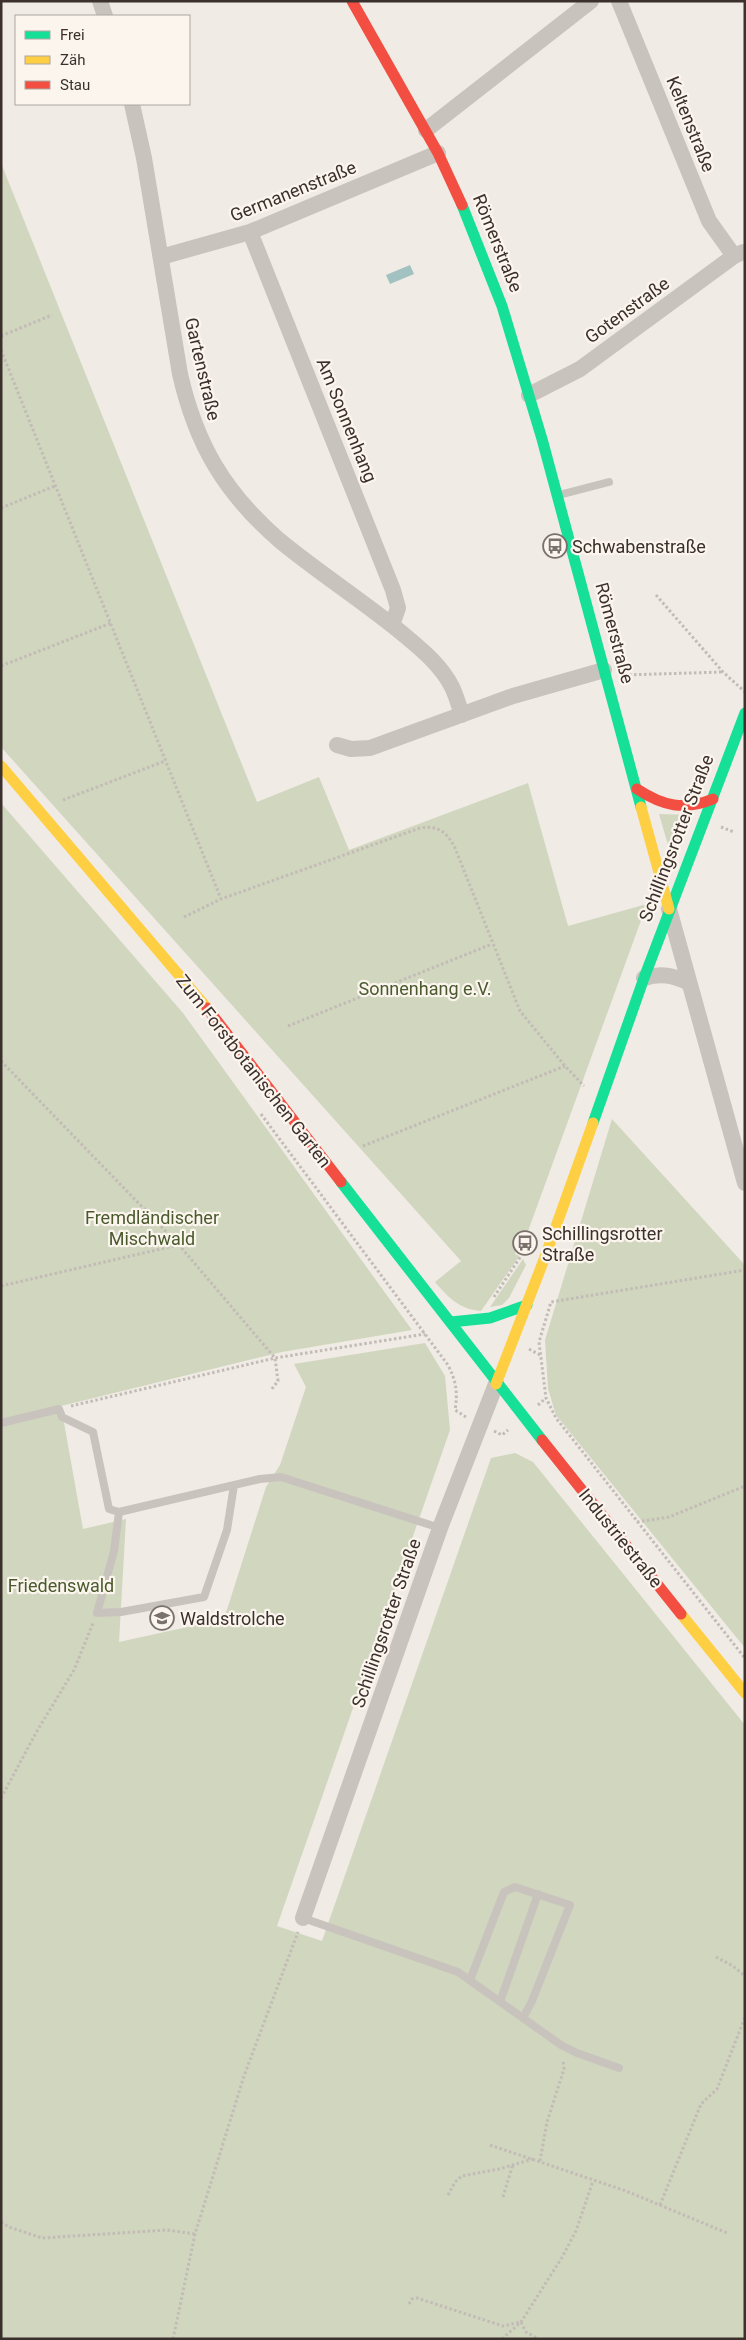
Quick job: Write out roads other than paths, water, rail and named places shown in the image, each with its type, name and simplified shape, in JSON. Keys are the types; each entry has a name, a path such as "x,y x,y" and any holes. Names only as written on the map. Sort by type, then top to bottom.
{"street":[{"path":"100,1 105,15"},
{"name":"Römerstraße","path":"352,1 438,153 471,225 499,297 529,395 745,1183"},
{"path":"426,130 591,1"},
{"name":"Keltenstraße","path":"619,1 709,221 740,254"},
{"name":"Gartenstraße","path":"132,105 144,158 174,338 188,408 211,461 244,504 279,539 392,625 438,666 452,686 462,715"},
{"name":"Germanenstraße","path":"161,257 250,232 438,153"},
{"name":"Am Sonnenhang","path":"250,232 393,590 398,608 392,625"},
{"name":"Gotenstraße","path":"529,395 580,369 740,254"},
{"path":"337,745 350,749 370,748 513,696 604,670"},
{"name":"Schillingsrotter Straße","path":"303,1918 440,1528 527,1305 598,1100 745,713"},
{"name":"Zum Forstbotanischen Garten","path":"1,766 203,1003 496,1384"},
{"path":"637,789 659,804 669,806 692,806 713,798"},
{"path":"644,978 665,974 676,976 690,983"},
{"path":"450,1322 491,1319 508,1314 527,1305"},
{"name":"Industriestraße","path":"496,1384 745,1693"}],"lane":[{"path":"557,496 609,482"},
{"path":"1,1423 59,1409 62,1417 93,1432 109,1509 119,1512 234,1485 281,1477 440,1528"},
{"path":"119,1512 114,1551 97,1613 121,1612 204,1597 227,1530 234,1485"},
{"path":"470,1980 504,1892 515,1887 570,1905 532,2001 523,2018"},
{"path":"500,2002 538,1894"},
{"path":"303,1918 458,1972 561,2045 577,2053 619,2068"}],"water":[{"path":"410,265 414,274 390,284 386,275"}],"place":[{"name":"Schwabenstraße","path":"555,546"},
{"name":"Schillingsrotter Straße","path":"525,1243"},
{"name":"Waldstrolche","path":"162,1618"}],"park label":[{"name":"Sonnenhang e.V.","path":"425,988"},
{"name":"Fremdländischer Mischwald","path":"152,1227"},
{"name":"Friedenswald","path":"61,1585"}]}
